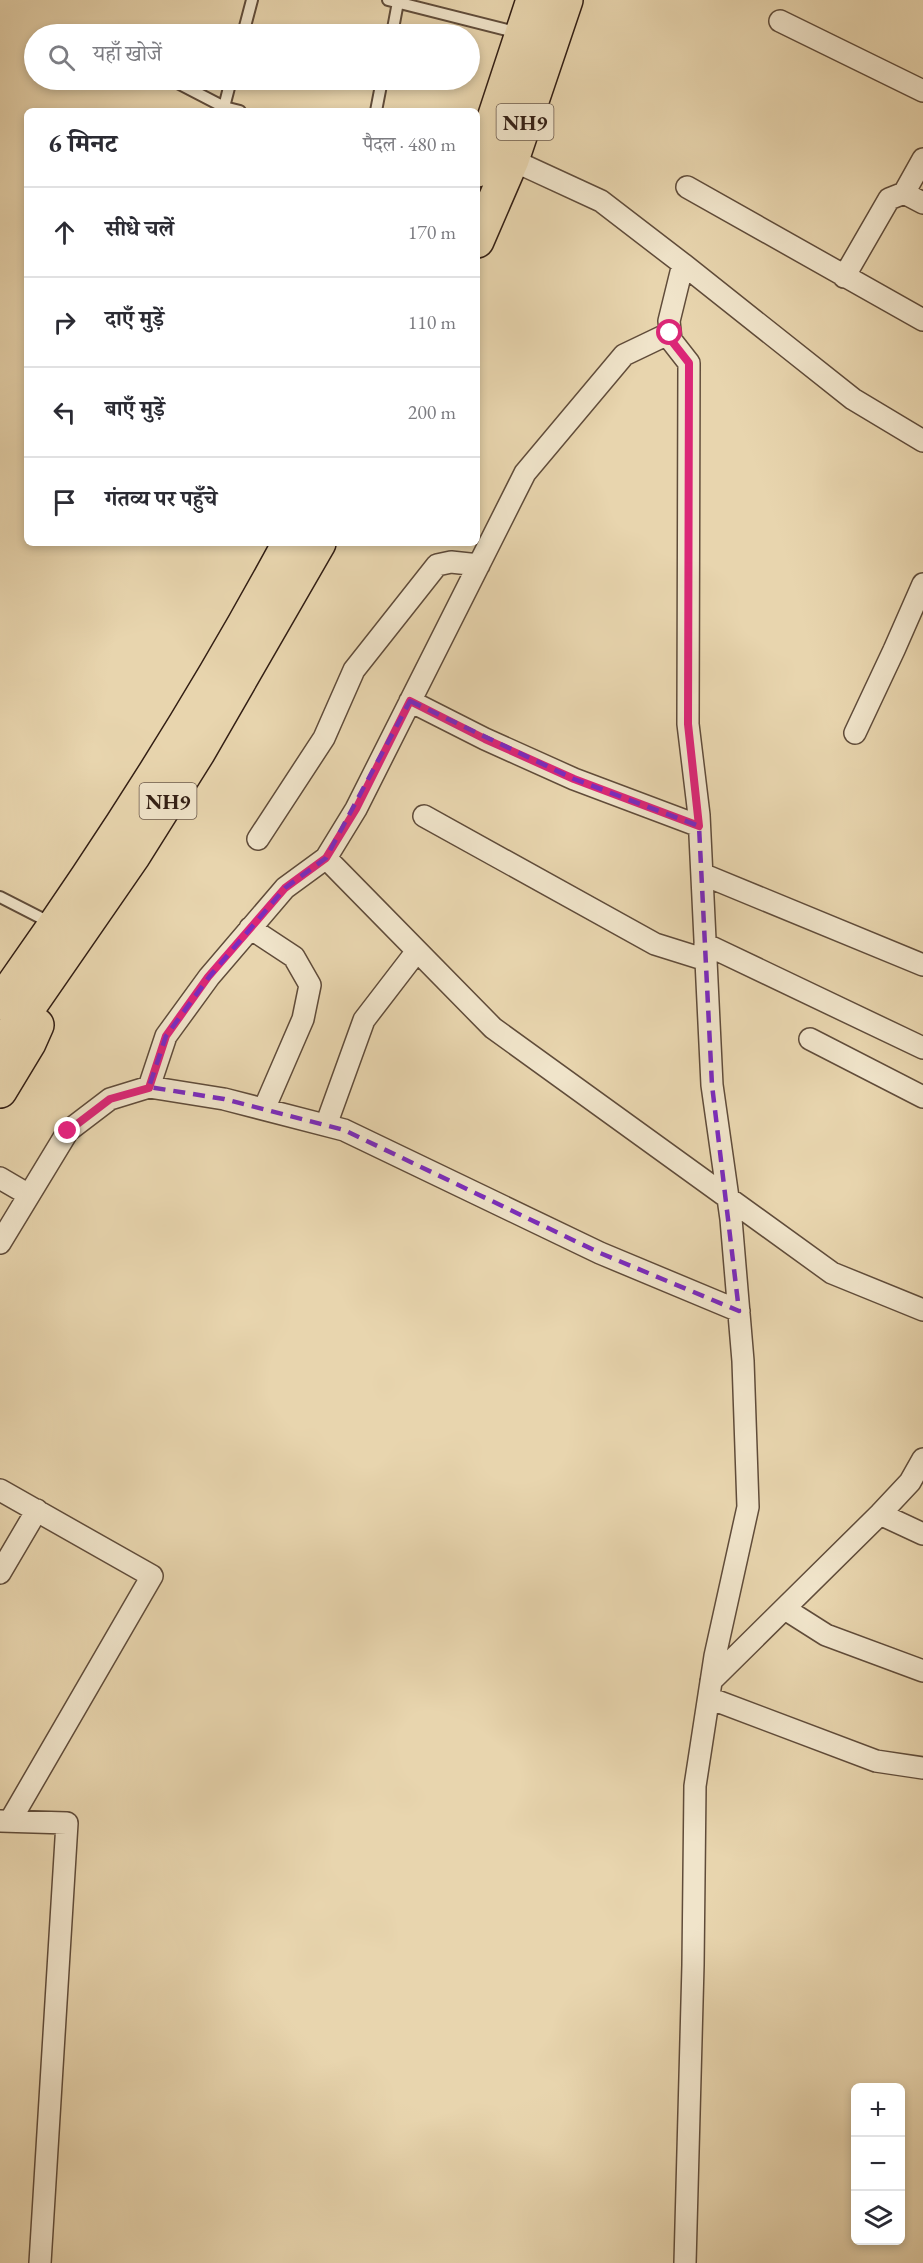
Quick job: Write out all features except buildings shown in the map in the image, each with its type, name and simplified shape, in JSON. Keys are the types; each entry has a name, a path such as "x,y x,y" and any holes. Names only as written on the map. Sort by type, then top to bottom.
{"highway":[{"name":"NH9","path":"480,215 486,163 533,0"},
{"name":"NH9","path":"486,163 566,0"},
{"name":"NH9","path":"0,1049 146,788 298,554"},
{"name":"NH9","path":"0,1003 66,932"},
{"path":"0,1091 29,1043 66,932"}],"street":[{"path":"780,21 923,91"},
{"path":"844,277 889,199 914,198 923,159"},
{"path":"486,163 601,201 853,399 923,441"},
{"path":"687,187 923,320"},
{"path":"683,264 669,321 671,340 689,363 688,724 699,826 712,1085 728,1199 743,1361 748,1508 710,1690 695,1786 685,2263"},
{"path":"149,1088 166,1036 208,977 285,888 326,858 356,809 525,473 624,355 670,333"},
{"path":"258,838 324,738 354,670 437,565 452,562 479,565"},
{"path":"855,733 923,584"},
{"path":"410,701 485,739 574,779 699,826"},
{"path":"424,816 655,944 705,952 923,1048"},
{"path":"326,858 494,1028 832,1273 923,1310"},
{"path":"702,874 923,965"},
{"path":"250,928 294,957 310,986 303,1019 264,1109"},
{"path":"326,1125 364,1020 417,951"},
{"path":"810,1039 923,1097"},
{"path":"0,1243 68,1131 110,1099 149,1088 224,1099 354,1134 600,1253 739,1311"},
{"path":"0,1178 29,1195"},
{"path":"710,1690 784,1609 910,1482 923,1459"},
{"path":"0,1490 152,1576 5,1821 67,1823 40,2263"},
{"path":"0,1573 37,1510"},
{"path":"880,1514 923,1534"},
{"path":"784,1609 825,1635 923,1671"},
{"path":"710,1690 876,1761 923,1768"}],"lane":[{"path":"246,24 252,0"},
{"path":"392,24 393,1 522,34"},
{"path":"191,90 228,108"},
{"path":"224,107 228,90"},
{"path":"377,108 380,90"},
{"path":"0,897 66,932"}],"highlighted area":[{"path":"410,701 574,779 699,826 712,1085 739,1311 600,1253 344,1130 224,1099 149,1087 166,1036 209,977 285,888 326,858"}],"route":[{"path":"68,1131 110,1099 149,1088 166,1036 208,977 285,888 326,858 356,809 410,701 485,739 574,779 699,826 688,724 689,363 671,340 670,333"}]}
